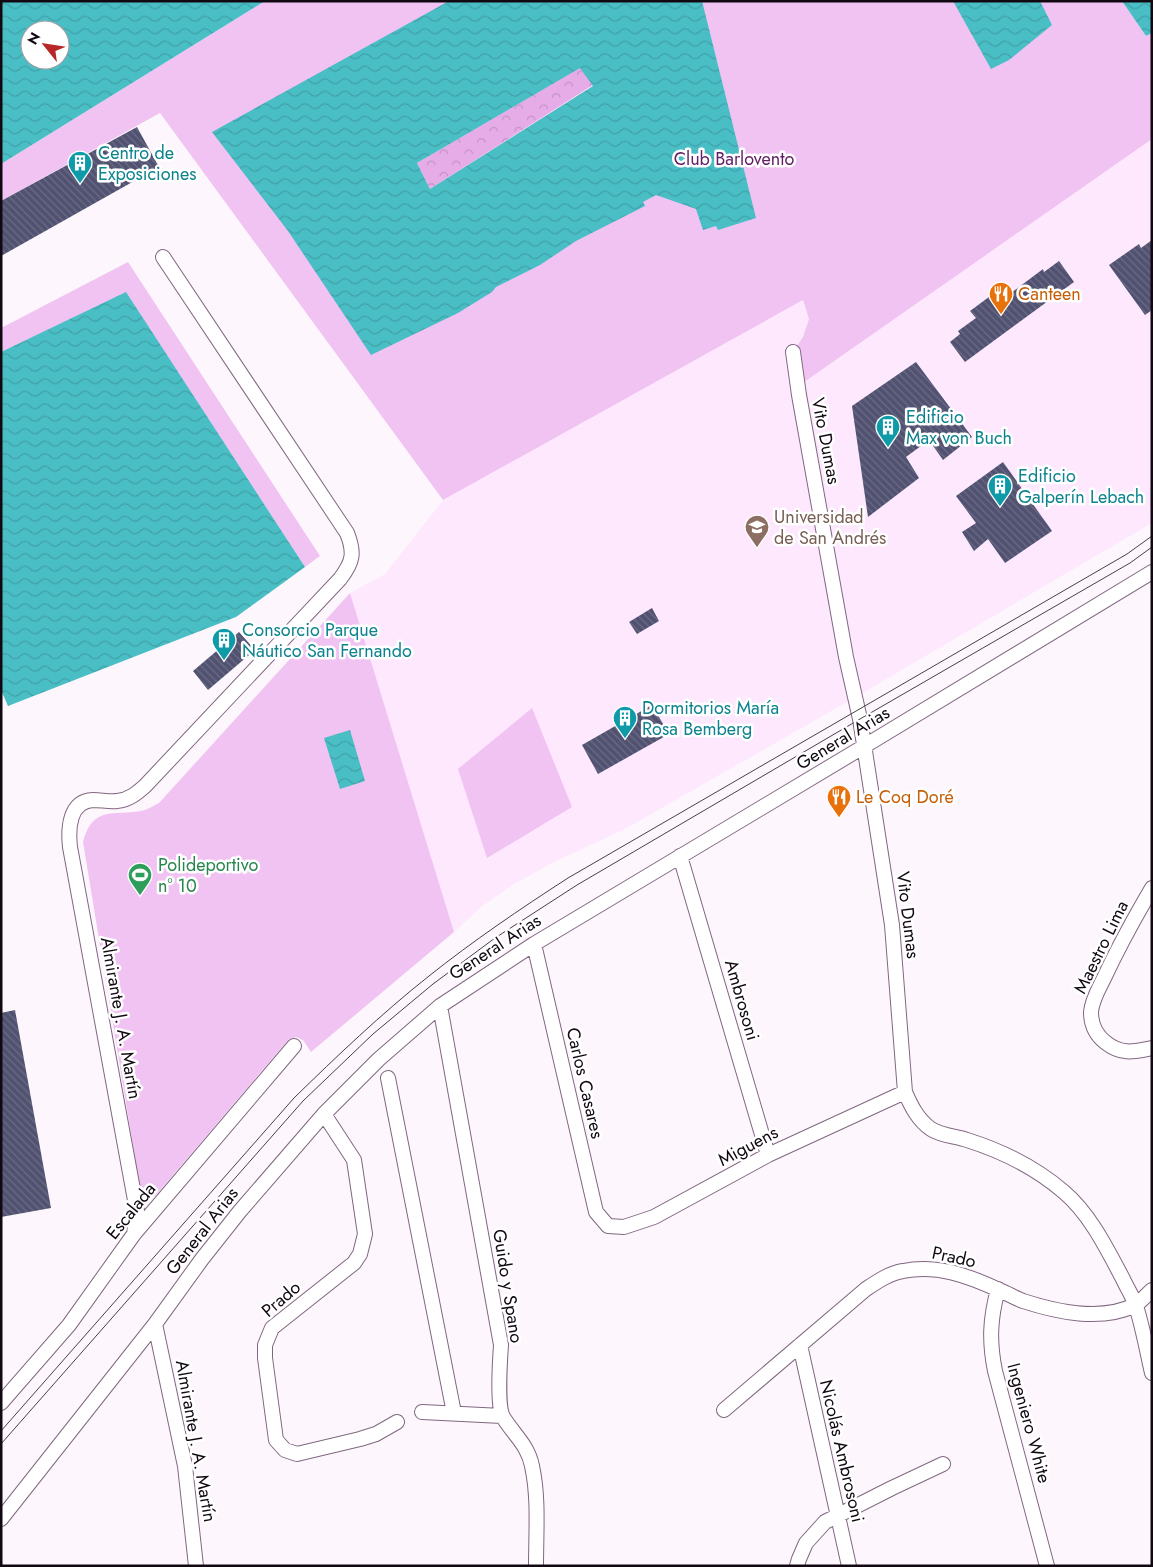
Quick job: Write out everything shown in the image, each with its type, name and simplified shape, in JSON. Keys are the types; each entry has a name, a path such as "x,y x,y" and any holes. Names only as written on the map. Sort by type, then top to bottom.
{"street":[{"name":"Almirante J. A. Martín","path":"134,1234 136,1211 68,833 74,810 81,803 91,800 118,801 135,794 340,579 349,568 353,555 347,532 163,257"},
{"name":"Vito Dumas","path":"793,352 846,657 860,719 892,925 905,1092 912,1108 920,1119 932,1129 948,1136 965,1139 1005,1155 1027,1166 1065,1192 1102,1240 1136,1304 1152,1373"},
{"name":"General Arias","path":"1,1519 155,1324 229,1225 324,1114 379,1059 440,1006 534,944 1152,572"},
{"name":"Ambrosoni","path":"680,856 768,1155"},
{"name":"Maestro Lima","path":"1152,888 1123,937 1095,996 1091,1011 1092,1024 1099,1037 1111,1046 1130,1053 1152,1048"},
{"name":"Carlos Casares","path":"534,944 596,1212 608,1226"},
{"name":"Guido y Spano","path":"440,1006 501,1345 500,1390 502,1416"},
{"name":"Escalada","path":"1,1403 69,1325 134,1234 294,1046"},
{"path":"388,1078 454,1413"},
{"name":"Miguens","path":"608,1226 624,1227 654,1217 768,1155 905,1092"},
{"name":"Prado","path":"324,1114 354,1160 365,1234 360,1254 354,1263 272,1328 265,1345 265,1358 276,1440 285,1450 297,1454 376,1434 397,1422"},
{"name":"Prado","path":"724,1410 866,1289 883,1278 902,1271 926,1268 952,1272 998,1289 1022,1301 1078,1313 1108,1314 1136,1304 1152,1290"},
{"name":"Ingeniero White","path":"998,1289 990,1325 991,1349 995,1371 1046,1566"},
{"name":"Almirante J. A. Martín","path":"155,1324 185,1466 196,1566"},
{"name":"Nicolás Ambrosoni","path":"800,1345 849,1566"},
{"path":"422,1412 502,1416 519,1436 532,1465 536,1492 536,1566"},
{"path":"797,1566 798,1559 806,1543 825,1522 944,1464"}],"shaded area":[{"name":"Universidad de San Andrés","path":"1152,139 1152,523 854,698 625,829 554,862 514,884 481,907 454,932 350,593 385,574 443,500 803,300 809,319 803,337 793,352 798,386"}],"green space":[{"name":"Club Barlovento","path":"265,1 1122,1 1146,36 1152,33 1152,139 797,387 793,352 803,337 809,319 803,300 443,500 160,113 1,201 1,164","holes":["580,68 593,86 430,189 417,163"]},
{"path":"580,67 593,85 430,189 417,163"},
{"path":"128,262 320,556 305,567 126,293 1,352 1,328"},
{"path":"350,593 454,932 311,1052 303,1040 296,1037 289,1039 155,1196 146,1196 140,1188 83,842 87,830 92,822 105,814 148,809 159,803"},
{"path":"532,708 572,807 487,858 458,769"}],"water":[{"path":"1,1 265,1 1,164"},
{"path":"449,1 702,1 756,218 718,230 716,226 703,230 696,209 656,195 643,202 645,206 576,241 540,265 496,287 492,292 458,313 371,355 288,231 212,132","holes":["580,68 593,86 430,189 417,163"]},
{"path":"953,1 1040,1 1052,25 1009,60 991,69"},
{"path":"1122,1 1152,1 1152,33 1146,36"},
{"path":"126,292 305,567 236,617 8,706 1,690 1,352"},
{"path":"350,730 365,781 340,789 324,738"}],"building":[{"name":"Centro de Exposiciones","path":"137,127 159,167 1,256 1,201"},
{"path":"1152,240 1152,310 1145,315 1109,265 1139,244 1141,248"},
{"name":"Canteen","path":"1059,261 1074,282 965,362 950,342 960,334 958,331 976,318 970,311 997,291 1003,299 1043,269 1044,272"},
{"name":"Edificio Max von Buch","path":"916,362 972,437 943,460 929,440 906,457 919,478 868,517 852,406"},
{"name":"Edificio Galperín Lebach","path":"1003,462 1052,531 1005,563 988,539 974,551 962,532 976,523 956,496"},
{"path":"652,608 659,621 637,634 629,622"},
{"name":"Consorcio Parque Náutico San Fernando","path":"239,632 255,650 208,690 193,671"},
{"name":"Dormitorios María Rosa Bemberg","path":"652,705 669,734 598,774 582,745"},
{"path":"15,1010 51,1208 1,1217 1,1013"}],"tram line":[{"path":"1,1431 294,1098 411,990 532,901 568,878 1127,554 1152,536"},
{"path":"1,1444 303,1101 373,1034 433,984 495,938 577,885 1130,563 1152,547"}],"place":[{"name":"Centro de Exposiciones","path":"80,184"},
{"name":"Canteen","path":"1001,315"},
{"name":"Edificio Max von Buch","path":"888,448"},
{"name":"Edificio Galperín Lebach","path":"1000,507"},
{"name":"Universidad de San Andrés","path":"757,548"},
{"name":"Consorcio Parque Náutico San Fernando","path":"224,661"},
{"name":"Dormitorios María Rosa Bemberg","path":"625,739"},
{"name":"Le Coq Doré","path":"839,818"},
{"name":"Polideportivo n° 10","path":"140,896"}]}
